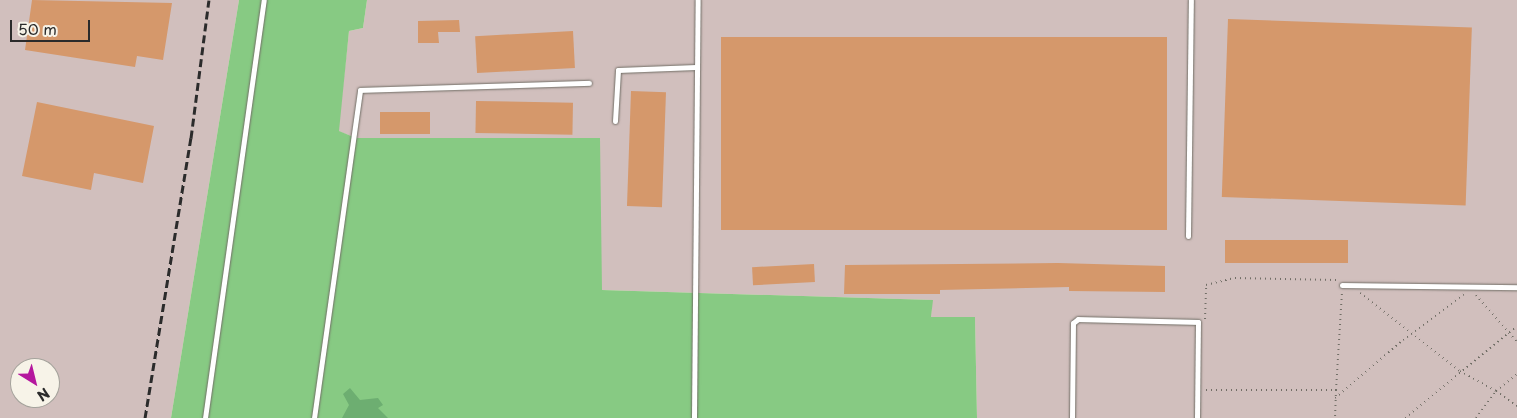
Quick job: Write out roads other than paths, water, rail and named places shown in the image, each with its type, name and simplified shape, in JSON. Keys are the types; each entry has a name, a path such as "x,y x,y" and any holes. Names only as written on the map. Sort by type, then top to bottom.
{"lane":[{"path":"205,418 264,0"},
{"path":"694,418 698,0"},
{"path":"1188,236 1191,0"},
{"path":"615,121 618,70 696,67"},
{"path":"314,418 360,90 589,83"},
{"path":"1342,284 1517,287"},
{"path":"1072,418 1073,323 1078,319 1198,322 1198,418"}],"railway":[{"path":"145,418 191,138 209,0"}]}
